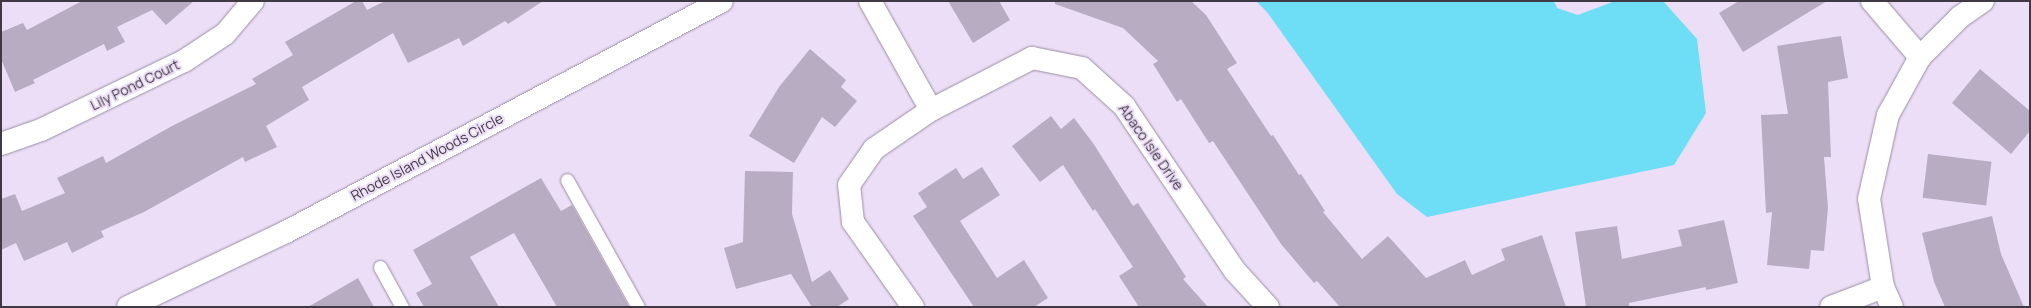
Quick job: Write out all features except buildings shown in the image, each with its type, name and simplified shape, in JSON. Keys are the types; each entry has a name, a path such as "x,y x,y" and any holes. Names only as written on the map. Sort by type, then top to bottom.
{"street":[{"name":"Lily Pond Court","path":"1,144 41,130 184,61 225,34 253,1"},
{"name":"Rhode Island Woods Circle","path":"128,307 286,232 722,1"},
{"path":"870,1 931,110"},
{"path":"1872,1 1920,57"},
{"path":"1892,307 1883,287 1869,199 1888,115 1920,57 1960,17 1984,1"},
{"name":"Abaco Isle Drive","path":"913,307 853,222 849,185 874,149 931,110 1032,58 1082,68 1124,106 1235,271 1268,307"},
{"path":"1831,307 1883,287"}],"lane":[{"path":"567,180 638,307"},
{"path":"380,267 402,307"}],"water":[{"path":"1256,1 1554,1 1557,8 1578,15 1615,1 1663,1 1697,39 1706,113 1674,165 1427,217 1397,194 1267,12"}]}
